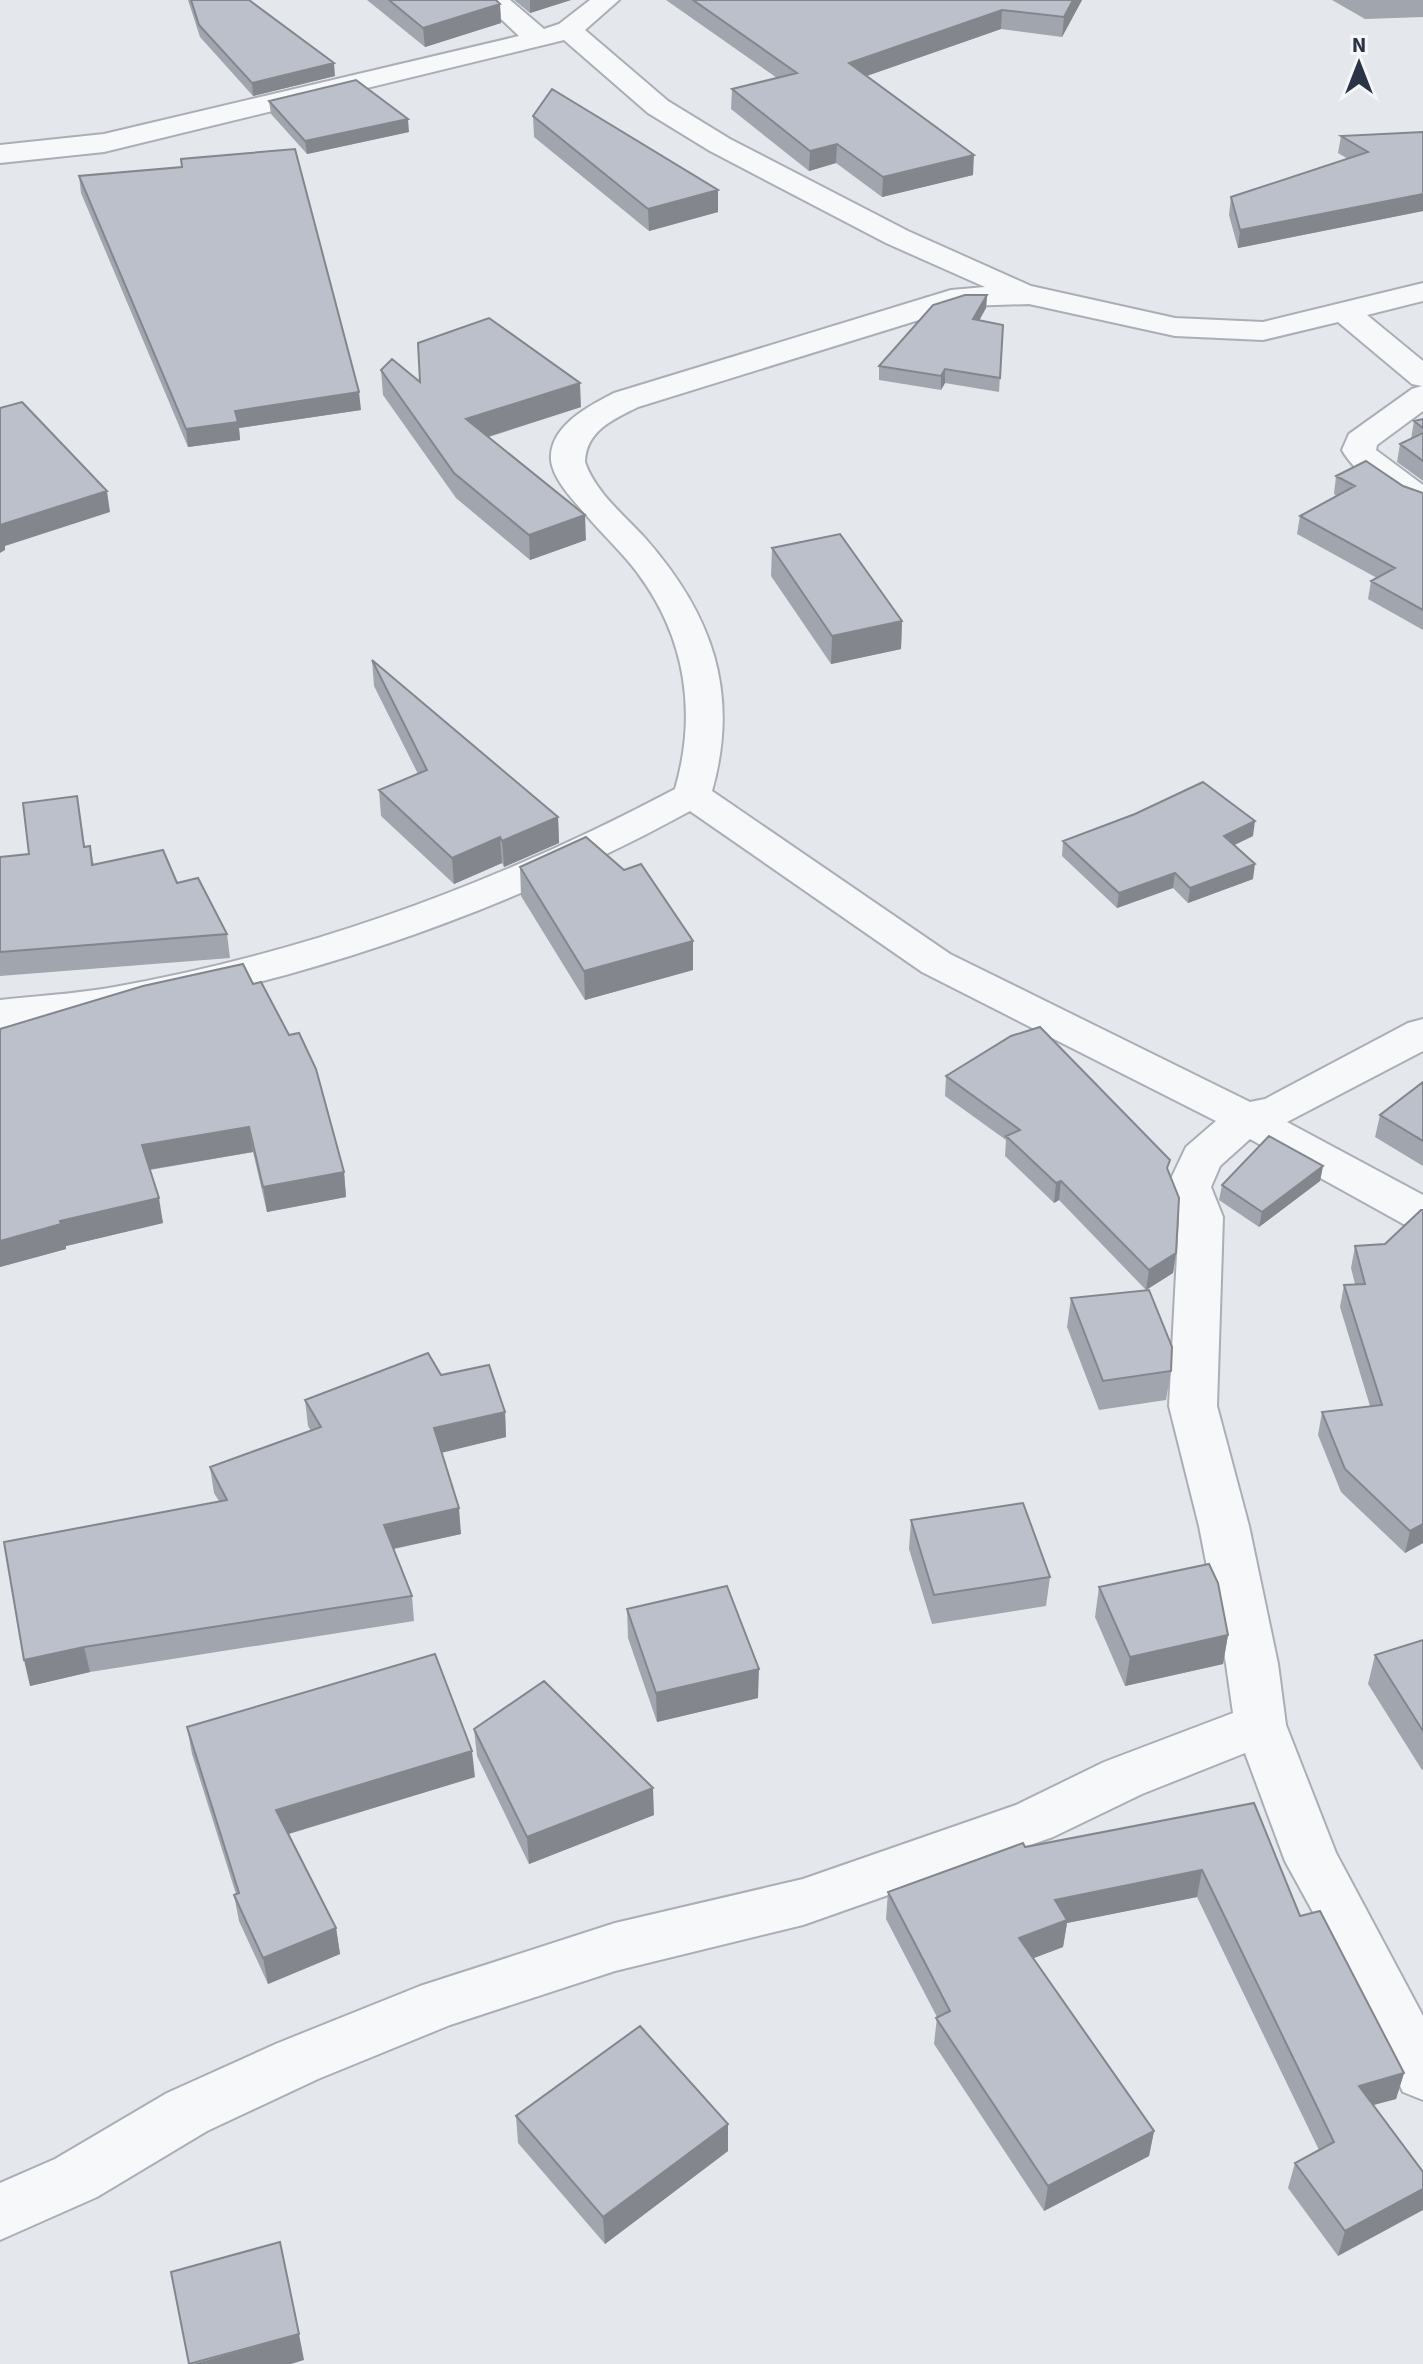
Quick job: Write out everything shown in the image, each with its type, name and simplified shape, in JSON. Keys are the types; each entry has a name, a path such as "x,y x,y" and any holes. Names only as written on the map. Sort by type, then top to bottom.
{"street":[{"path":"494,0 539,39"},
{"path":"0,154 131,138 539,39 569,30 606,0"},
{"path":"569,30 658,107 720,145 897,237 1029,295"},
{"path":"0,1014 108,1001 319,952 446,908 577,857 692,795 704,765 706,687 690,627 667,585 599,510 568,465 569,445 592,418 626,400 935,303 996,294 1069,301 1134,320 1216,331 1263,331 1423,292"},
{"path":"1346,313 1423,377"},
{"path":"1423,396 1361,441 1359,450 1365,461 1423,500"},
{"path":"692,795 936,963 1246,1118 1423,1215"},
{"path":"1423,1033 1278,1110 1246,1118 1201,1158 1189,1187 1201,1217 1193,1406 1224,1526 1252,1664 1260,1725 1312,1861 1350,1928 1423,2074"},
{"path":"0,2212 76,2178 187,2112 298,2061 440,2004 615,1947 803,1902 1034,1821 1123,1778 1260,1725"}],"building":[{"path":"191,0 249,0 334,63 252,83 199,25"},
{"path":"389,0 496,0 500,4 423,28"},
{"path":"693,0 1073,0 1064,17 1002,10 849,63 974,155 883,177 837,144 810,151 732,89 797,73"},
{"path":"356,80 408,119 305,141 269,101"},
{"path":"552,89 718,190 648,209 533,116"},
{"path":"1423,132 1423,194 1240,230 1231,197 1368,152 1341,136"},
{"path":"295,149 359,392 235,411 238,422 186,429 79,176 182,167 181,159"},
{"path":"965,295 987,295 973,319 1003,325 1000,378 945,369 941,376 879,366 933,305"},
{"path":"489,318 580,383 466,419 585,515 529,535 454,473 381,370 392,359 420,382 418,343"},
{"path":"22,402 107,491 0,525 0,408"},
{"path":"1423,419 1423,428 1414,421"},
{"path":"1423,433 1423,461 1400,444"},
{"path":"1366,461 1403,486 1423,493 1423,610 1371,581 1395,568 1300,516 1355,486 1336,476"},
{"path":"840,534 902,621 832,636 772,548"},
{"path":"372,660 558,817 452,858 379,790 427,770"},
{"path":"1203,782 1255,821 1224,836 1255,864 1190,888 1175,873 1119,893 1063,841 1135,814"},
{"path":"77,796 84,847 90,846 92,865 163,850 177,883 198,878 227,934 0,952 0,857 29,854 23,803"},
{"path":"586,837 624,870 641,864 693,941 584,971 520,867"},
{"path":"243,964 253,984 261,982 289,1035 299,1033 316,1069 344,1172 263,1187 249,1127 142,1145 159,1198 60,1221 61,1224 0,1241 0,1029 143,986"},
{"path":"1040,1027 1170,1160 1167,1168 1179,1198 1176,1253 1149,1270 1061,1181 1056,1183 1006,1136 1020,1130 946,1076 1011,1036"},
{"path":"1423,1082 1423,1141 1380,1115"},
{"path":"1269,1136 1323,1166 1262,1212 1222,1185"},
{"path":"1421,1210 1423,1524 1410,1531 1345,1469 1322,1412 1382,1405 1344,1285 1365,1284 1355,1246 1385,1244"},
{"path":"1149,1290 1172,1347 1171,1371 1103,1381 1071,1298"},
{"path":"428,1353 441,1375 489,1365 505,1412 434,1428 459,1508 384,1525 412,1596 84,1647 24,1660 4,1542 227,1500 210,1467 321,1427 305,1400"},
{"path":"1023,1503 1050,1577 934,1595 911,1520"},
{"path":"1209,1564 1218,1583 1228,1635 1130,1657 1099,1587"},
{"path":"727,1586 759,1669 656,1693 627,1609"},
{"path":"1423,1640 1423,1731 1375,1655"},
{"path":"435,1654 472,1751 276,1810 336,1928 263,1958 234,1895 239,1893 187,1727"},
{"path":"544,1681 653,1788 527,1837 474,1729"},
{"path":"1254,1803 1300,1916 1320,1911 1404,2073 1359,2086 1423,2172 1423,2189 1345,2231 1295,2163 1334,2142 1202,1870 1055,1900 1067,1920 1019,1938 1154,2131 1048,2186 936,2018 950,2011 888,1892 1023,1843 1025,1847"},
{"path":"640,2026 728,2124 603,2217 516,2116"},
{"path":"280,2242 299,2334 189,2364 171,2272"}]}
